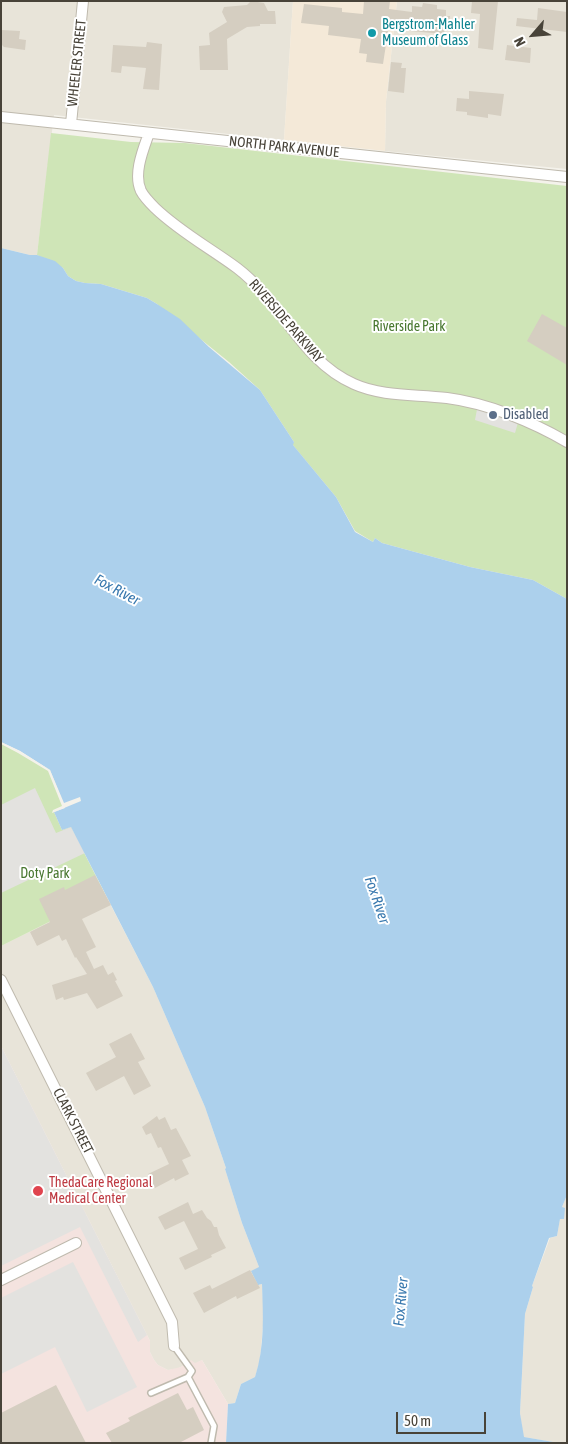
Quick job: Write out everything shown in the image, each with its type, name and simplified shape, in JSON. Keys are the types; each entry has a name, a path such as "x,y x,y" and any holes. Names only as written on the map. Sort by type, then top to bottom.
{"street":[{"name":"WHEELER STREET","path":"71,124 83,1"},
{"name":"NORTH PARK AVENUE","path":"1,117 567,177"},
{"name":"RIVERSIDE PARKWAY","path":"149,133 137,174 142,193 177,228 238,269 256,285 309,351 324,366 356,385 392,394 448,398 478,404 519,419 567,442"},
{"name":"CLARK STREET","path":"1,980 172,1322 174,1346"},
{"path":"1,1280 76,1243"}],"lane":[{"path":"151,1393 188,1377 192,1371 174,1346"},
{"path":"188,1377 214,1426 211,1443"}],"shaded area":[{"path":"1,1 293,1 284,140 54,115 37,255 1,248"},
{"path":"293,1 397,1 386,101 385,151 284,140"},
{"path":"397,1 567,1 567,169 385,151 386,101"},
{"name":"Disabled","path":"478,404 519,419 515,433 475,420"},
{"path":"35,788 56,833 71,827 85,853 1,893 1,805"},
{"path":"105,894 153,987 205,1107 242,1223 259,1267 259,1285 262,1284 264,1314 260,1361 255,1377 241,1384 235,1403 228,1404 202,1360 195,1364 188,1363 177,1369 168,1370 158,1365 154,1360 150,1352 150,1341 1,1046 1,946"},
{"name":"ThedaCare Regional Medical Center","path":"1,1046 150,1341 150,1352 154,1360 158,1365 168,1370 181,1367 191,1360 195,1363 202,1360 228,1404 226,1443 1,1443"},
{"path":"1,1046 147,1335 138,1342 80,1227 1,1266"},
{"path":"567,1195 567,1443 559,1443 523,1437 520,1413 525,1314 532,1286 550,1238 557,1236 560,1218 564,1219 562,1207"},
{"path":"73,1262 137,1387 87,1412 55,1347 1,1374 1,1298"}],"green space":[{"name":"Riverside Park","path":"51,133 131,142 185,143 567,186 567,599 533,580 470,567 382,543 375,538 373,542 355,531 336,497 292,444 294,442 260,390 229,362 147,298 101,284 76,281 68,276 63,268 37,255"},
{"name":"Doty Park","path":"1,742 50,770 65,807 54,812 62,830 71,827 105,894 1,946"}],"water":[{"name":"Fox River","path":"1,248 37,255 55,261 68,276 76,281 101,284 147,298 180,319 209,347 260,390 294,442 293,445 336,497 355,532 373,542 375,538 382,543 470,567 533,580 567,599 567,1195 562,1207 565,1208 564,1219 560,1219 557,1236 549,1238 532,1286 525,1314 520,1413 524,1437 559,1443 226,1443 228,1404 235,1403 241,1384 255,1377 258,1365 263,1331 262,1284 258,1285 251,1271 259,1267 242,1223 205,1107 153,987 71,827 62,830 54,812 65,808 50,770 20,751 1,742"}],"pier":[{"path":"1,742 20,751 50,770 64,803 80,797 81,801 52,813 53,810 62,806 48,771 1,744"}],"building":[{"path":"251,1 264,3 268,11 275,11 276,24 260,24 260,26 247,27 227,39 228,70 200,70 199,46 210,45 209,33 227,22 222,12 224,7 247,5"},
{"name":"Bergstrom-Mahler Museum of Glass","path":"364,1 390,1 389,9 412,12 412,6 422,7 423,3 437,5 437,9 446,10 446,16 450,16 449,28 445,28 444,34 410,31 410,27 389,25 383,64 366,62 367,54 359,53 361,39 328,35 329,26 301,23 304,4 342,8 342,12 363,14"},
{"path":"472,1 498,1 493,50 478,48 480,14 471,13"},
{"path":"538,8 567,12 567,32 516,26 517,18 537,20"},
{"path":"1,30 20,31 19,39 26,40 25,50 4,47 1,44"},
{"path":"147,42 162,44 159,90 143,89 146,68 122,66 121,73 111,72 113,45 146,47"},
{"path":"507,45 531,48 530,63 505,60"},
{"path":"391,62 402,63 401,68 406,68 404,93 388,91"},
{"path":"469,91 504,94 501,116 488,114 488,118 467,115 467,112 456,111 457,98 469,99"},
{"path":"542,314 567,328 567,365 527,341"},
{"path":"95,875 111,905 82,919 96,947 86,952 94,969 103,965 108,975 113,972 117,980 115,981 123,996 97,1009 87,993 64,1000 63,997 56,1000 52,985 87,974 75,958 66,939 62,941 59,935 37,946 30,932 50,922 39,899 64,887 65,890"},
{"path":"131,1033 145,1059 138,1062 151,1086 134,1095 124,1076 96,1091 86,1073 116,1057 109,1044"},
{"path":"157,1116 159,1120 165,1117 171,1130 176,1128 191,1156 182,1160 189,1174 175,1181 174,1178 155,1188 148,1174 169,1164 161,1147 158,1148 151,1133 146,1135 142,1127"},
{"path":"188,1202 193,1214 202,1210 214,1227 217,1227 226,1248 185,1270 179,1258 198,1249 184,1221 165,1230 158,1217"},
{"path":"250,1270 260,1288 237,1299 236,1296 204,1313 193,1293 210,1285 212,1289"},
{"path":"56,1385 86,1443 1,1443 1,1413"},
{"path":"178,1393 187,1410 193,1407 204,1430 179,1443 112,1443 106,1433 130,1421 128,1418"}],"place":[{"name":"Bergstrom-Mahler Museum of Glass","path":"372,33"},
{"name":"Disabled","path":"493,415"},
{"name":"ThedaCare Regional Medical Center","path":"38,1191"}]}
